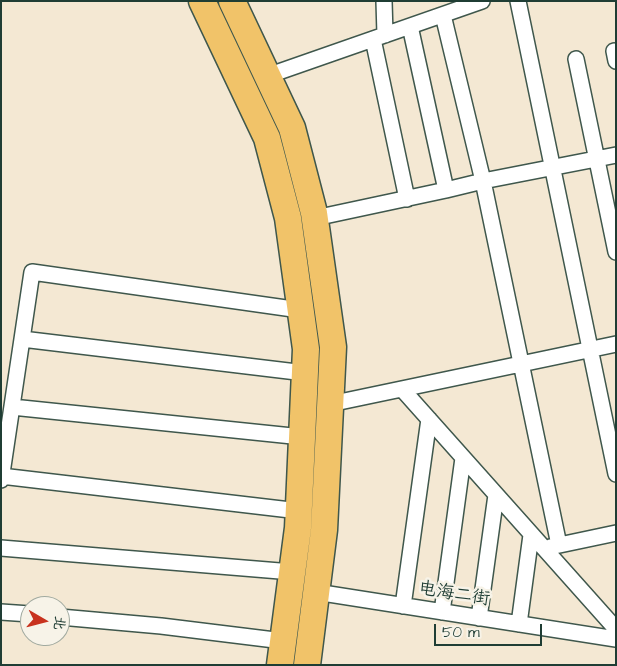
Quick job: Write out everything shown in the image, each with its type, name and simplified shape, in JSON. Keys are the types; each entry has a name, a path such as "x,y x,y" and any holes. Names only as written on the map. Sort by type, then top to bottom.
{"highway":[{"path":"202,1 267,138 288,218 306,349 298,528 282,653"},
{"path":"232,1 292,128 315,218 333,348 324,530 307,665"},
{"path":"282,194 307,186"}],"street":[{"path":"384,1 379,37 407,199"},
{"path":"267,76 482,1"},
{"path":"518,1 616,474"},
{"path":"443,15 483,181 559,545"},
{"path":"410,26 446,190"},
{"path":"576,59 616,252"},
{"path":"315,218 483,181 616,155"},
{"path":"1,480 32,272 300,310"},
{"path":"22,339 305,372"},
{"path":"330,404 616,344"},
{"path":"402,388 616,629"},
{"path":"12,406 302,437"},
{"path":"403,606 429,419"},
{"path":"442,612 463,458"},
{"path":"2,476 299,511"},
{"path":"479,618 496,495"},
{"path":"544,548 616,533"},
{"path":"519,624 531,535"},
{"path":"1,548 292,572"},
{"name":"电海二街","path":"316,592 616,639"},
{"path":"1,612 20,613"},
{"path":"70,618 161,626 282,653"}]}
